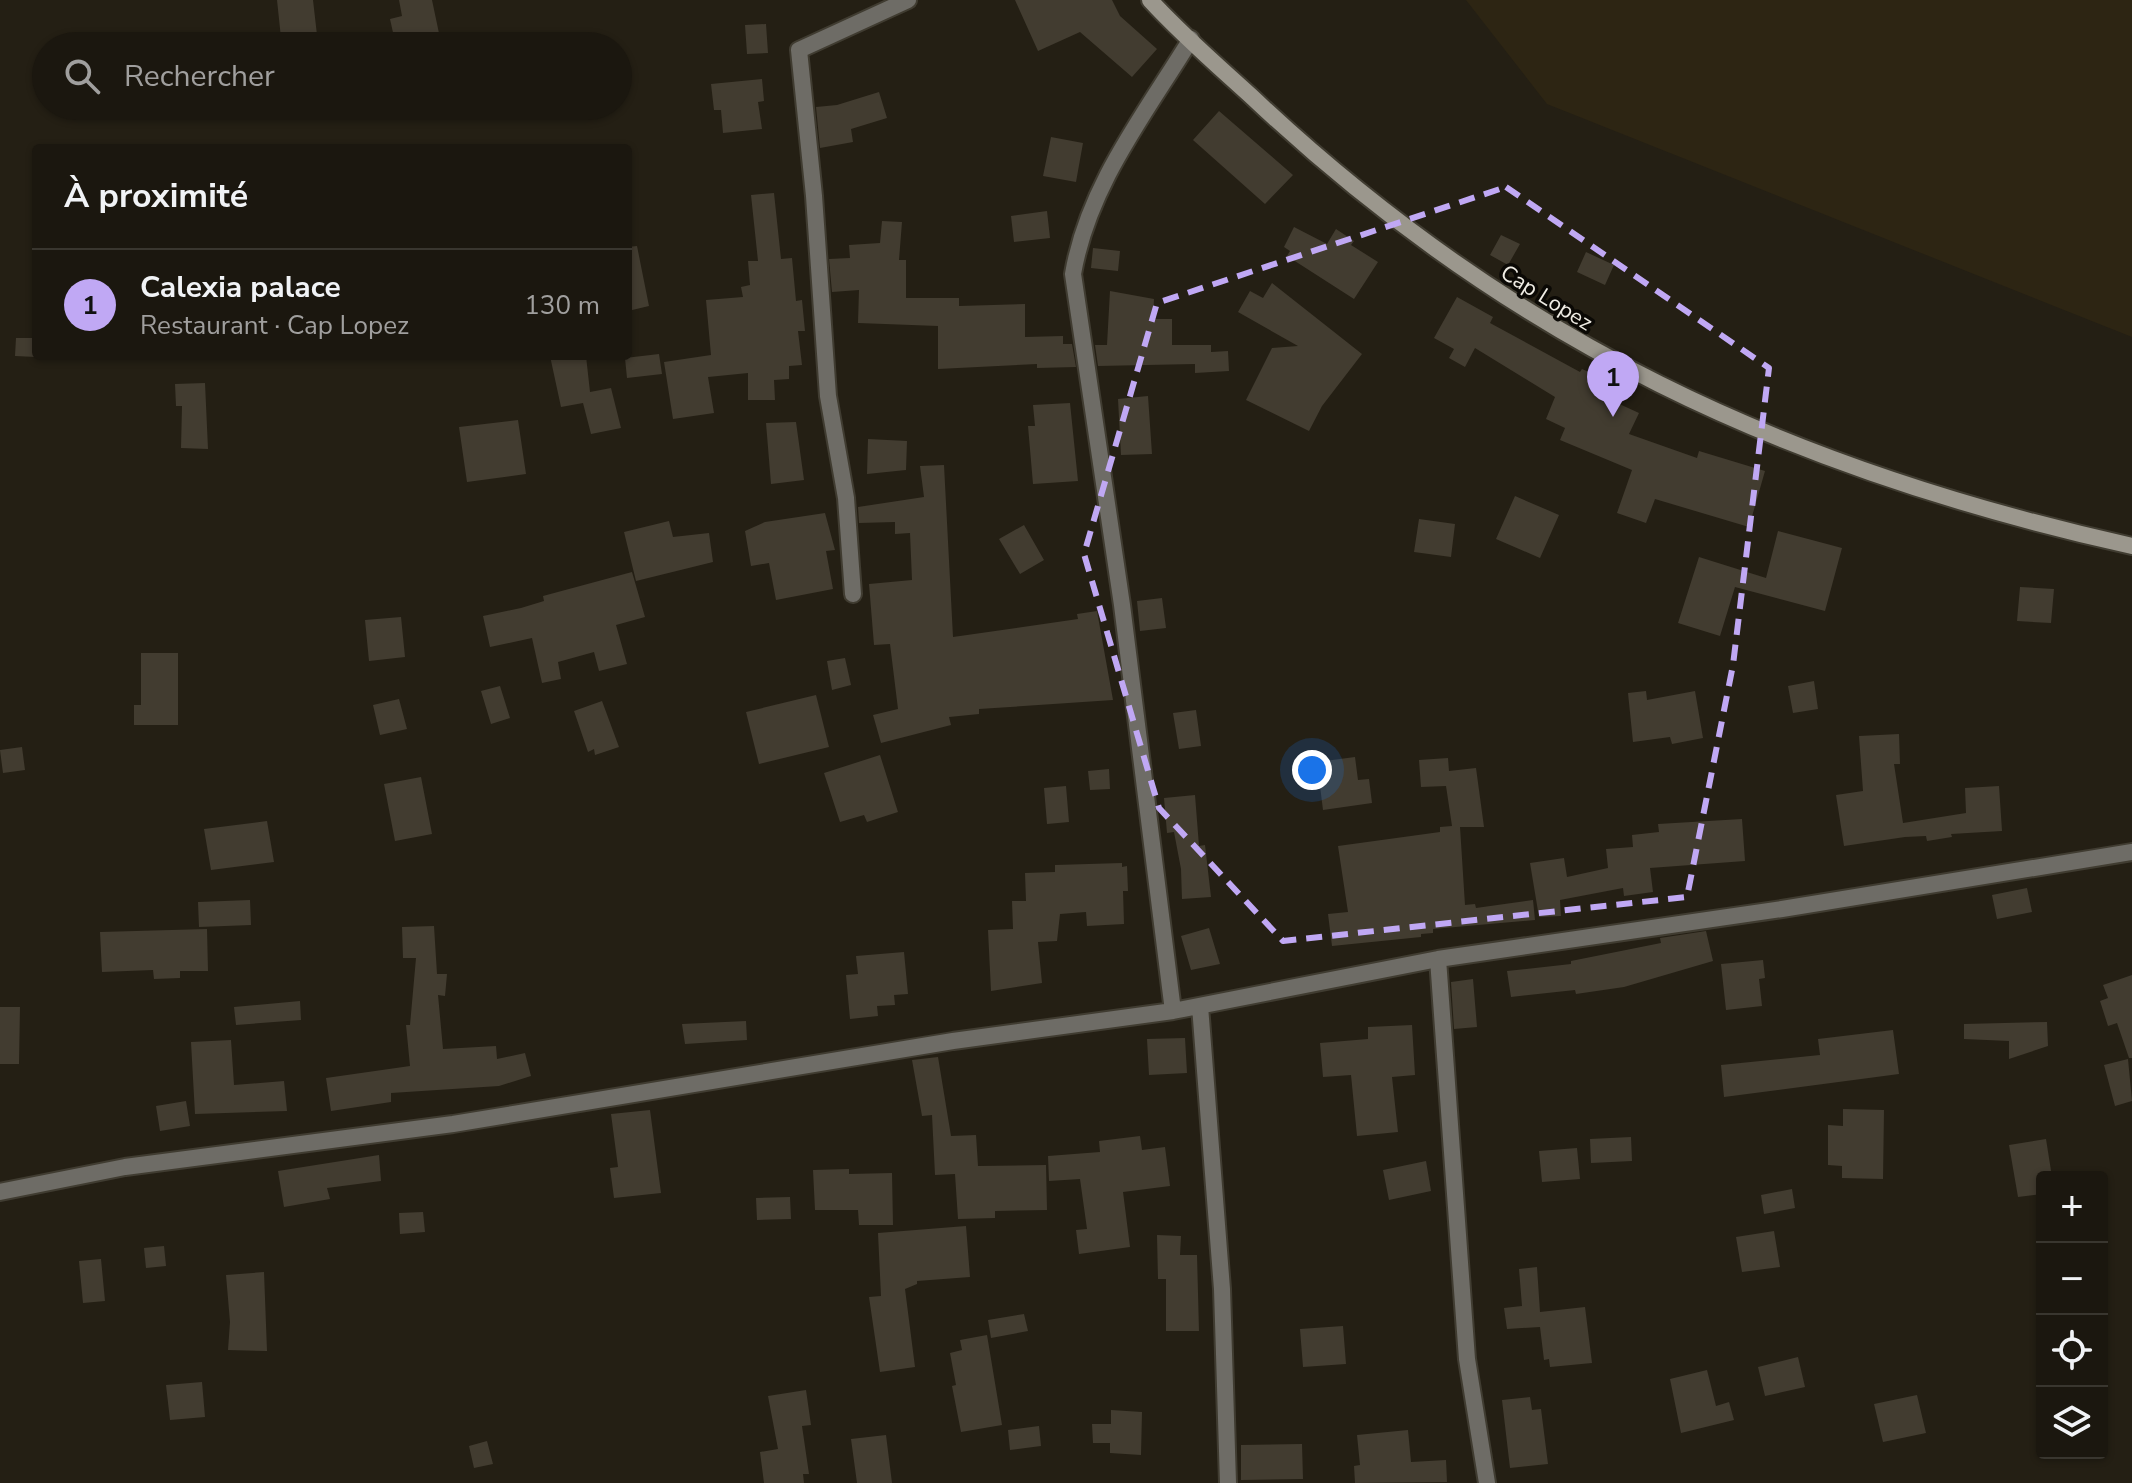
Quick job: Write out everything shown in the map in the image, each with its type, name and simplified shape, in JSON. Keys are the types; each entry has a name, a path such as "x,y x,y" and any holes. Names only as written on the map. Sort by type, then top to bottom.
{"street":[{"path":"853,594 846,498 828,396 814,196 799,50 908,0"},
{"name":"Cap Lopez","path":"1150,0 1349,186 1405,229 1560,333 1625,369 1805,450 1986,511 2132,546"},
{"path":"1173,1011 1122,605 1073,274 1080,235 1098,191 1191,39"},
{"path":"0,1192 125,1167 453,1124 953,1041 1173,1011 1438,959 1767,911 2132,852"},
{"path":"1438,959 1467,1359 1487,1483"},
{"path":"1200,1006 1222,1289 1228,1483"}],"highlighted area":[{"path":"1506,187 1769,368 1733,665 1687,897 1283,941 1159,808 1084,554 1157,303"}],"shaded area":[{"path":"1466,0 2132,0 2132,337 1547,104"}],"building":[{"path":"277,0 313,0 317,32 280,32"},
{"path":"399,0 432,0 439,32 393,32 390,19 402,16"},
{"path":"1015,0 1112,0 1120,16 1157,49 1132,77 1080,32 1038,51"},
{"path":"766,24 768,53 747,54 745,25"},
{"path":"762,79 764,101 758,102 762,129 723,133 721,110 714,110 711,84"},
{"path":"879,92 887,118 851,129 853,142 820,148 816,107 837,105"},
{"path":"1219,111 1293,175 1265,204 1193,140"},
{"path":"1051,137 1083,143 1076,182 1043,176"},
{"path":"774,193 781,259 792,258 796,301 802,300 805,331 798,331 802,365 789,366 789,379 774,380 775,400 748,400 748,373 708,377 714,413 673,419 664,362 711,355 706,300 743,297 741,287 750,285 748,261 758,261 751,195"},
{"path":"1047,211 1050,238 1014,242 1011,216"},
{"path":"882,221 902,222 899,260 906,260 906,298 959,298 959,306 1025,304 1025,337 1063,336 1063,344 1072,344 1076,367 1037,368 1037,364 938,369 938,326 858,323 859,290 832,292 829,259 850,258 849,245 880,243"},
{"path":"1294,227 1327,244 1336,229 1354,241 1351,245 1378,262 1354,299 1287,256 1290,251 1284,247"},
{"path":"1501,235 1520,244 1508,265 1490,255"},
{"path":"637,246 649,306 632,310 632,247"},
{"path":"1093,248 1120,251 1118,271 1091,268"},
{"path":"1586,252 1614,265 1605,285 1577,272"},
{"path":"1272,283 1362,354 1322,406 1309,431 1246,400 1272,348 1298,346 1238,312 1250,291 1263,298"},
{"path":"1110,291 1154,299 1153,319 1172,319 1172,345 1211,345 1211,352 1228,351 1229,371 1195,373 1195,364 1098,366 1095,345 1107,345"},
{"path":"1457,297 1493,317 1490,323 1580,372 1582,369 1609,381 1602,396 1639,413 1629,434 1697,458 1699,451 1765,471 1749,527 1655,499 1646,523 1617,513 1632,470 1560,440 1565,428 1546,419 1555,397 1475,348 1465,367 1449,358 1454,349 1434,338"},
{"path":"16,338 32,338 32,357 15,356"},
{"path":"659,354 662,374 627,378 625,360 632,360 632,357"},
{"path":"551,360 586,360 590,392 611,388 621,428 591,434 583,403 561,407"},
{"path":"205,383 208,449 181,448 182,406 176,406 175,384"},
{"path":"1148,396 1152,454 1121,455 1118,399"},
{"path":"1070,403 1078,481 1033,484 1028,426 1035,426 1033,405"},
{"path":"518,420 526,474 467,482 459,427"},
{"path":"796,422 804,480 771,484 766,423"},
{"path":"868,439 907,441 906,470 867,474"},
{"path":"944,465 953,637 1078,619 1077,614 1097,611 1113,700 979,709 979,714 949,717 951,725 881,743 873,715 898,709 890,644 874,645 869,584 912,580 910,533 895,534 895,522 859,523 858,507 924,497 920,466"},
{"path":"1515,496 1559,515 1540,558 1496,539"},
{"path":"825,513 835,550 826,551 833,589 776,600 769,563 751,566 745,531 765,522"},
{"path":"1419,519 1455,524 1451,557 1414,552"},
{"path":"669,521 673,537 709,533 713,562 636,581 624,532"},
{"path":"1024,525 1044,560 1020,574 999,539"},
{"path":"1778,531 1842,548 1825,611 1735,587 1720,636 1678,623 1699,557 1766,578"},
{"path":"632,572 645,617 616,625 627,664 599,671 594,652 558,662 561,679 542,683 532,638 490,647 483,616 521,608 544,601 543,596"},
{"path":"2020,587 2054,589 2051,623 2017,621"},
{"path":"1162,598 1166,628 1140,631 1137,601"},
{"path":"401,617 405,657 369,661 365,620"},
{"path":"141,653 178,653 178,725 134,725 134,705 141,705"},
{"path":"845,658 851,685 832,690 827,661"},
{"path":"1814,681 1818,709 1793,713 1788,686"},
{"path":"500,686 510,718 491,724 481,691"},
{"path":"1646,691 1647,700 1695,691 1703,738 1672,744 1670,737 1633,742 1628,693"},
{"path":"816,695 829,747 759,764 746,712"},
{"path":"399,699 407,729 380,735 373,705"},
{"path":"602,701 619,747 595,755 594,749 588,752 574,711"},
{"path":"1196,710 1201,746 1179,749 1173,713"},
{"path":"1899,734 1900,764 1894,764 1903,823 1966,813 1965,788 1999,786 2002,831 1951,834 1952,837 1927,841 1926,836 1905,837 1844,846 1836,795 1863,791 1859,736"},
{"path":"22,747 25,770 3,773 0,750"},
{"path":"880,755 898,812 867,822 864,815 840,822 824,773"},
{"path":"1355,757 1358,780 1369,779 1372,803 1323,810 1317,762"},
{"path":"1448,758 1449,771 1476,768 1484,827 1460,827 1465,905 1475,904 1476,908 1533,900 1535,920 1433,929 1433,933 1421,934 1421,937 1332,946 1328,914 1348,912 1338,846 1440,832 1440,827 1452,826 1446,786 1421,787 1419,760"},
{"path":"1109,769 1110,789 1090,790 1088,771"},
{"path":"421,777 432,834 395,841 384,784"},
{"path":"1066,786 1069,822 1047,824 1044,788"},
{"path":"1195,795 1199,846 1205,845 1211,897 1182,899 1181,869 1174,832 1167,833 1164,798"},
{"path":"1742,819 1745,861 1650,868 1653,892 1624,896 1623,888 1560,900 1561,916 1539,917 1530,863 1564,858 1567,877 1608,868 1606,849 1633,847 1632,835 1659,832 1658,824"},
{"path":"267,821 274,862 211,870 204,829"},
{"path":"1122,863 1122,867 1127,866 1128,891 1123,891 1124,924 1087,926 1086,912 1060,914 1057,941 1038,942 1042,983 991,991 988,930 1013,929 1012,901 1026,901 1025,873 1055,872 1055,865"},
{"path":"2027,888 2032,912 1997,919 1992,895"},
{"path":"250,900 251,925 199,927 198,902"},
{"path":"434,926 437,974 447,974 445,996 438,995 443,1049 496,1046 497,1059 525,1053 531,1076 499,1086 391,1093 391,1102 331,1111 326,1078 410,1066 406,1025 410,1025 416,958 403,958 402,927"},
{"path":"1209,928 1220,964 1191,970 1181,936"},
{"path":"207,929 208,971 180,971 180,978 154,979 153,970 102,972 100,932"},
{"path":"1706,931 1713,961 1624,987 1576,994 1575,990 1511,997 1507,971 1571,964 1571,961 1661,943 1660,938"},
{"path":"904,952 908,994 894,995 895,1005 877,1006 878,1016 850,1019 846,975 858,974 856,956"},
{"path":"1763,960 1765,978 1759,979 1762,1006 1726,1010 1721,964"},
{"path":"2132,975 2132,1058 2129,1058 2117,1023 2108,1026 2100,1001 2108,998 2103,985"},
{"path":"1473,979 1477,1027 1454,1029 1451,982"},
{"path":"300,1001 301,1020 236,1025 234,1007"},
{"path":"0,1007 20,1007 19,1064 0,1064"},
{"path":"746,1021 747,1040 685,1044 682,1024"},
{"path":"2047,1022 2048,1046 2009,1059 2009,1041 1964,1039 1964,1024"},
{"path":"1412,1025 1415,1075 1392,1077 1398,1132 1357,1136 1351,1075 1323,1077 1320,1043 1368,1039 1368,1027"},
{"path":"1893,1030 1899,1074 1724,1097 1721,1065 1820,1055 1818,1039"},
{"path":"1185,1038 1187,1073 1149,1075 1147,1039"},
{"path":"231,1040 234,1085 284,1081 287,1111 195,1114 191,1042"},
{"path":"938,1057 951,1136 976,1135 978,1166 1046,1165 1047,1210 995,1211 995,1218 958,1219 955,1174 935,1175 932,1115 922,1116 912,1060"},
{"path":"2128,1059 2132,1101 2115,1106 2104,1065"},
{"path":"186,1101 190,1126 160,1131 156,1106"},
{"path":"1843,1109 1884,1110 1883,1179 1842,1178 1842,1166 1828,1165 1828,1125 1843,1126"},
{"path":"650,1110 661,1193 614,1198 610,1168 618,1167 611,1114"},
{"path":"1140,1136 1142,1150 1165,1147 1170,1186 1123,1192 1130,1247 1079,1254 1076,1230 1087,1229 1080,1179 1049,1181 1048,1156 1100,1152 1099,1141"},
{"path":"1631,1137 1632,1161 1591,1163 1590,1139"},
{"path":"2046,1139 2051,1171 2036,1171 2036,1195 2018,1197 2009,1145"},
{"path":"1577,1148 1580,1179 1542,1182 1539,1151"},
{"path":"379,1155 381,1181 327,1188 330,1199 284,1207 278,1171"},
{"path":"1426,1161 1431,1191 1389,1200 1383,1170"},
{"path":"849,1169 849,1174 892,1173 893,1225 859,1225 858,1210 815,1210 813,1170"},
{"path":"1792,1189 1795,1208 1764,1214 1761,1195"},
{"path":"790,1197 791,1219 757,1220 756,1198"},
{"path":"423,1212 425,1232 400,1234 399,1213"},
{"path":"966,1226 970,1277 917,1281 917,1284 905,1289 915,1367 880,1372 869,1297 881,1296 878,1233"},
{"path":"1774,1231 1780,1267 1742,1272 1736,1237"},
{"path":"1157,1235 1181,1236 1180,1255 1197,1255 1199,1331 1166,1331 1166,1279 1158,1279"},
{"path":"164,1246 166,1266 146,1268 144,1248"},
{"path":"101,1259 105,1301 83,1303 79,1261"},
{"path":"1537,1267 1540,1312 1585,1307 1592,1363 1550,1367 1549,1359 1544,1360 1540,1327 1507,1329 1504,1308 1522,1306 1519,1269"},
{"path":"264,1272 267,1351 228,1350 230,1322 226,1275"},
{"path":"1024,1314 1028,1331 991,1338 988,1320"},
{"path":"1343,1326 1346,1364 1303,1367 1300,1329"},
{"path":"987,1335 1002,1425 961,1432 952,1386 956,1385 950,1353 962,1350 960,1340"},
{"path":"1798,1357 1805,1387 1765,1396 1758,1367"},
{"path":"1707,1370 1716,1406 1729,1402 1734,1420 1681,1433 1670,1379"},
{"path":"202,1382 205,1417 170,1420 166,1385"},
{"path":"806,1390 811,1425 802,1426 809,1474 803,1474 804,1483 764,1483 760,1452 778,1449 768,1396"},
{"path":"1917,1395 1926,1433 1883,1442 1874,1404"},
{"path":"1530,1397 1532,1410 1541,1409 1548,1464 1510,1468 1502,1400"},
{"path":"1111,1410 1142,1412 1141,1455 1110,1453 1110,1443 1093,1443 1092,1424 1111,1424"},
{"path":"1039,1426 1041,1446 1010,1450 1008,1430"},
{"path":"1408,1430 1411,1462 1446,1460 1447,1482 1355,1483 1354,1466 1360,1465 1357,1435"},
{"path":"886,1435 892,1483 857,1483 851,1439"},
{"path":"487,1441 493,1464 474,1468 469,1446"},
{"path":"1302,1444 1303,1479 1241,1480 1241,1445"}],"place":[{"name":"Calexia palace","path":"1613,417"}]}
